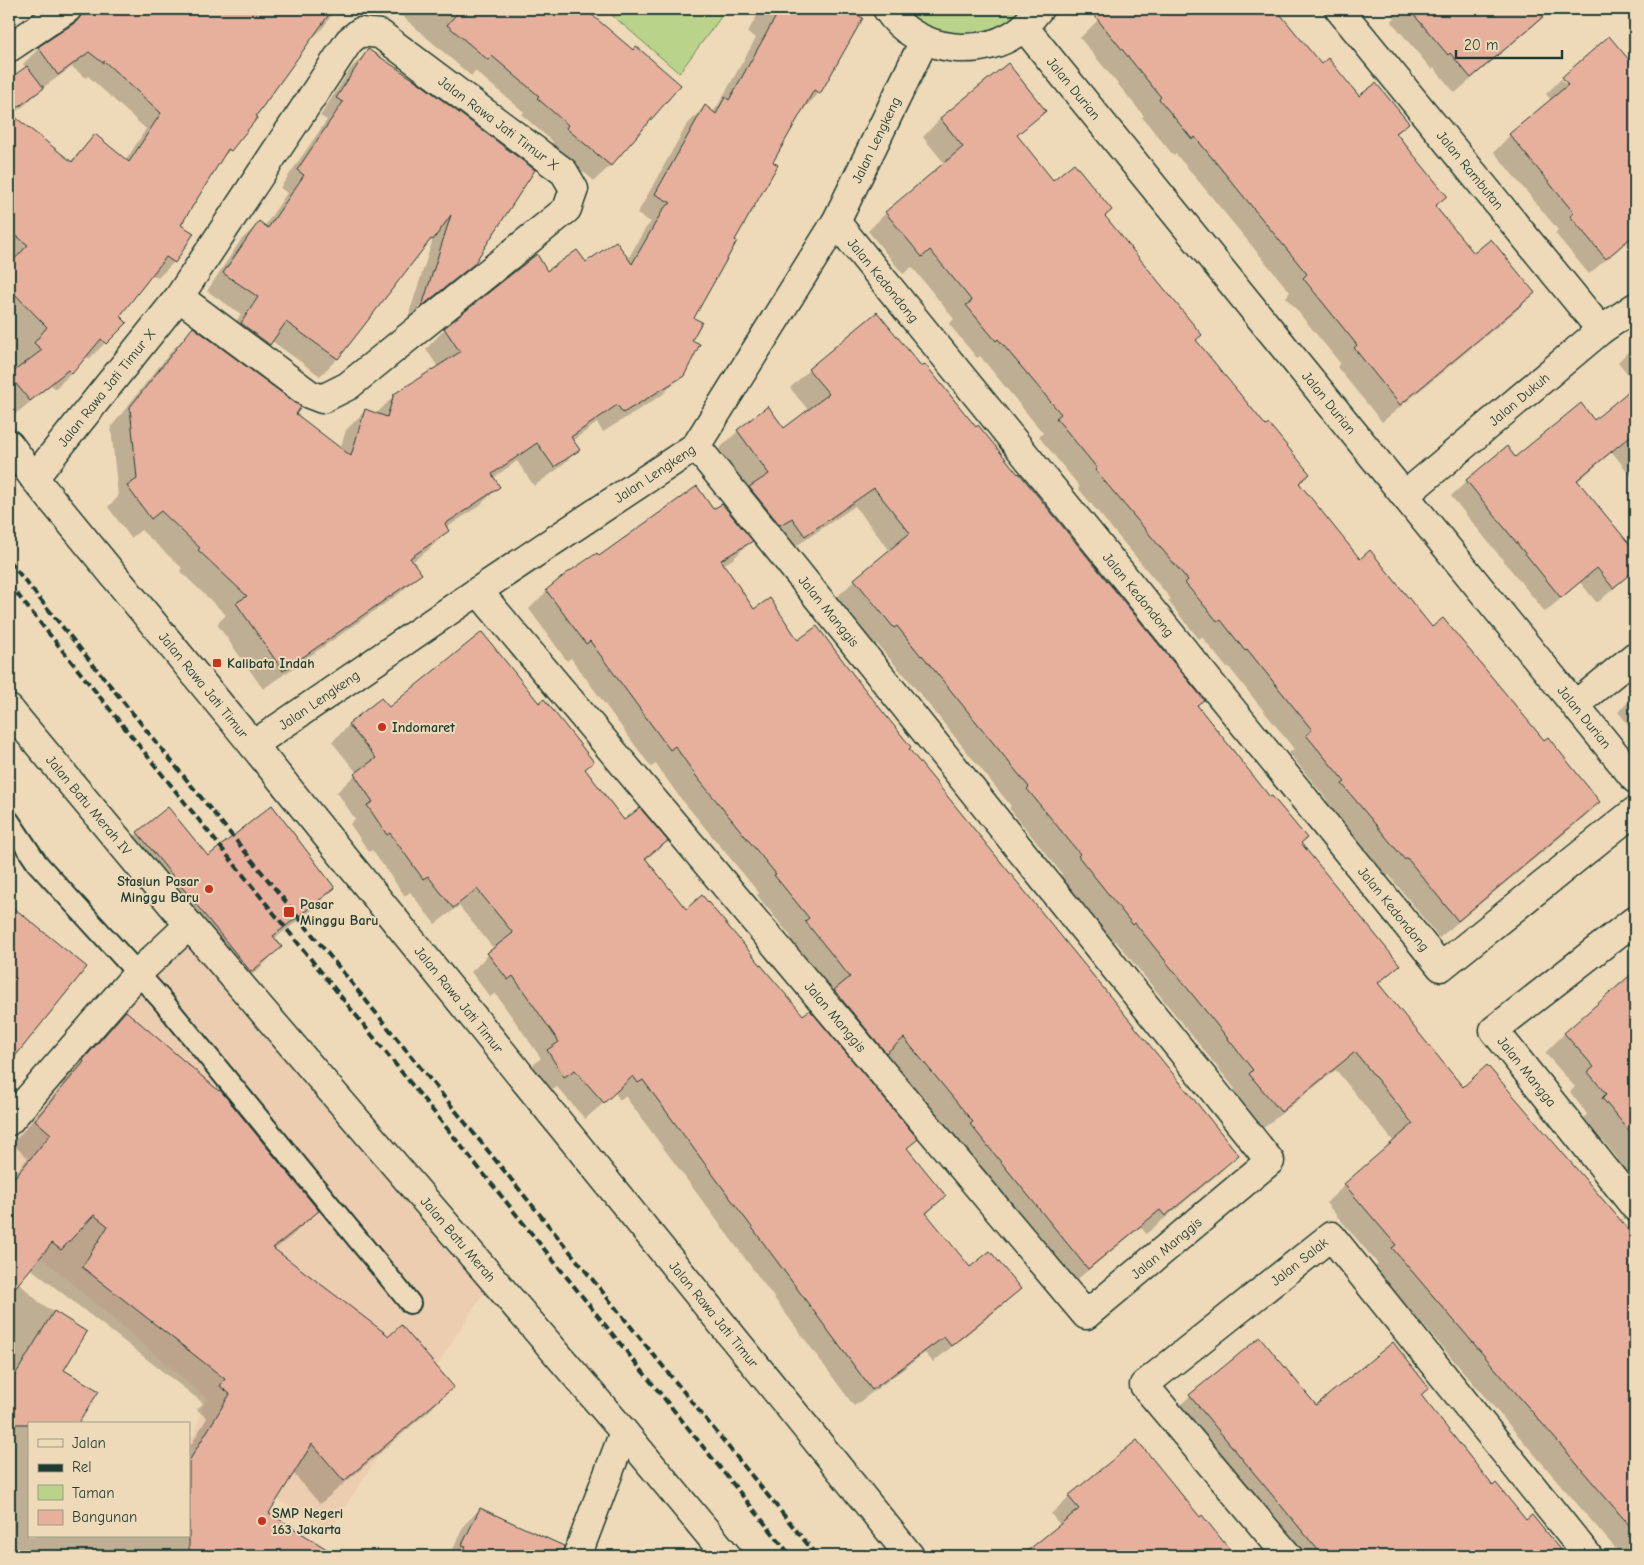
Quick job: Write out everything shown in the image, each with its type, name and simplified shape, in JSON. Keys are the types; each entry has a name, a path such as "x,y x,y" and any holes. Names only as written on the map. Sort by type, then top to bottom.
{"street":[{"path":"9,48 67,9"},
{"path":"887,9 894,19 924,41 949,48 975,48 1001,41 1031,18"},
{"name":"Jalan Rambutan","path":"1339,9 1601,330"},
{"name":"Jalan Durian","path":"1031,18 1405,496 1635,779"},
{"name":"Jalan Rawa Jati Timur X","path":"34,478 179,296 348,41 360,32 380,34 564,172 574,188 567,209 348,386 322,399 310,394 179,296"},
{"name":"Jalan Lengkeng","path":"253,744 696,446 836,222 924,41"},
{"name":"Jalan Kedondong","path":"836,222 1441,967 1635,811"},
{"name":"Jalan Dukuh","path":"1405,496 1601,330 1635,307"},
{"name":"Jalan Rawa Jati Timur","path":"9,444 34,478 253,744 910,1556"},
{"name":"Jalan Manggis","path":"478,591 1086,1316 1270,1160 696,446"},
{"path":"1575,704 1635,656"},
{"name":"Jalan Batu Merah IV","path":"9,709 189,925"},
{"name":"Jalan Mangga","path":"1635,920 1494,1030 1635,1207"},
{"path":"9,1121 137,974 189,925"},
{"name":"Jalan Batu Merah","path":"189,925 624,1432 727,1556"},
{"name":"Jalan Salak","path":"1288,1556 1144,1385 1330,1236 1588,1556"},
{"path":"577,1556 624,1432"}],"lane":[{"path":"9,821 37,863 161,999 410,1303"}],"shaded area":[{"path":"193,920 495,1276 330,1530 190,1449 206,1398 9,1230 9,1099"}],"green space":[{"path":"605,9 727,9 679,73"},
{"path":"887,9 1039,9 975,48"}],"building":[{"path":"82,9 333,9 256,116 258,117 231,151 228,149 181,225 194,233 175,263 166,257 120,316 127,323 106,344 101,339 72,374 68,370 30,401 9,375 42,350 34,343 47,327 9,288 9,265 28,245 9,230 9,79 27,66 44,88 10,113 72,162 95,134 129,162 161,113 104,61 103,63 89,52 58,75 38,47 76,22 81,16"},
{"path":"461,9 585,9 633,50 636,46 681,85 611,166 566,128 568,125 537,98 539,96 492,56 488,60 447,25"},
{"path":"780,9 846,9 863,18 820,94 814,90 773,162 778,165 735,240 737,241 694,318 702,322 692,340 700,344 684,376 623,413 617,405 571,437 580,450 554,467 537,443 492,474 500,487 445,524 449,531 410,558 422,574 283,671 236,603 247,596 198,550 200,548 161,511 151,519 127,486 137,479 130,407 193,327 301,407 296,414 351,456 365,409 387,417 394,394 460,352 444,328 537,254 547,271 577,250 586,262 616,241 632,264 664,208 671,203 655,194 705,105 716,114 725,97 729,100"},
{"path":"1089,9 1276,9 1321,64 1328,58 1359,96 1376,83 1409,123 1396,133 1447,196 1435,206 1474,253 1491,239 1535,293 1400,405 1354,348 1357,345 1303,278 1307,274 1195,137 1192,139 1159,99 1161,97"},
{"path":"1409,9 1552,9 1471,78 1450,53 1448,55"},
{"path":"1609,36 1635,67 1635,234 1606,259 1570,216 1574,213 1509,134 1568,85 1562,77"},
{"path":"368,49 422,85 535,170 474,264 422,306 451,215 338,359 286,322 270,345 241,323 258,297 223,273 259,221 268,228 304,175 297,170 343,102 336,98"},
{"path":"1008,63 1046,111 1017,135 1053,180 1074,163 1112,210 1105,216 1202,335 1196,340 1266,426 1269,424 1310,474 1299,483 1360,559 1370,550 1432,627 1443,618 1544,740 1548,737 1600,802 1458,921 1407,858 1405,860 1342,784 1345,782 1306,735 1312,730 1247,649 1245,651 1221,620 1218,622 1185,583 1188,580 1095,470 1097,468 1056,418 1061,414 998,339 996,341 966,305 972,301 930,250 922,257 885,212 963,147 940,118"},
{"path":"877,312 922,367 925,364 976,427 978,425 1019,473 1204,700 1197,705 1270,797 1272,796 1307,838 1301,843 1400,965 1378,983 1463,1087 1487,1065 1635,1237 1635,1532 1392,1248 1396,1245 1344,1184 1413,1124 1355,1052 1281,1112 1249,1074 1253,1070 1135,923 1133,925 1078,856 1080,854 1027,789 1029,787 922,655 897,626 894,628 854,579 910,533 874,488 805,536 792,518 780,525 749,487 769,474 737,430 768,406 784,428 829,394 808,369"},
{"path":"1635,386 1635,432 1577,480 1635,551 1635,570 1613,588 1597,568 1561,598 1466,480 1507,446 1515,457 1581,403 1594,420"},
{"path":"697,486 713,509 722,504 753,541 721,560 754,609 770,598 798,640 817,626 911,747 909,749 1239,1155 1165,1216 1160,1210 1088,1269 970,1124 973,1122 904,1038 886,1053 834,990 850,977 805,921 809,918 774,875 776,874 696,776 675,746 670,750 590,641 586,644 546,590 567,573 597,553 599,556"},
{"path":"482,632 539,703 544,699 594,762 585,769 624,820 640,808 668,841 645,858 686,909 702,895 803,1015 810,1010 918,1139 907,1148 946,1196 926,1213 970,1267 990,1251 1021,1289 951,1346 944,1337 872,1390 643,1080 638,1083 633,1076 604,1103 575,1070 564,1077 547,1050 559,1042 513,976 508,980 487,953 513,933 477,889 453,908 428,876 423,879 390,833 387,835 367,805 373,802 354,774 376,758 348,724 381,698 389,707"},
{"path":"272,805 335,888 273,936 282,947 251,972 137,832 168,807 208,856"},
{"path":"9,904 87,967 9,1064"},
{"path":"1635,971 1635,1138 1602,1098 1606,1094 1588,1072 1594,1067 1564,1033"},
{"path":"126,1011 220,1090 319,1211 273,1248 389,1336 401,1325 454,1387 344,1481 312,1444 269,1513 338,1556 189,1556 190,1459 230,1394 220,1386 225,1379 82,1267 108,1226 94,1215 61,1250 52,1243 9,1295 9,1184 51,1134 35,1120 84,1062 83,1060"},
{"path":"54,1311 87,1332 64,1370 99,1391 79,1422 9,1424 9,1385"},
{"path":"1260,1337 1316,1405 1393,1342 1429,1388 1421,1395 1493,1486 1496,1483 1526,1520 1532,1515 1565,1556 1323,1556 1189,1395"},
{"path":"1137,1440 1200,1517 1202,1515 1235,1556 1021,1556 1079,1509 1068,1496"},
{"path":"480,1508 564,1546 562,1556 461,1556 466,1546 462,1545"}],"railway":[{"path":"9,561 817,1556"},
{"path":"9,584 791,1556"}],"place":[{"name":"Kalibata Indah","path":"217,663"},
{"name":"Indomaret","path":"382,727"},
{"name":"Stasiun Pasar Minggu Baru","path":"209,889"},
{"name":"Pasar Minggu Baru","path":"289,912"},
{"name":"SMP Negeri 163 Jakarta","path":"262,1521"}]}
